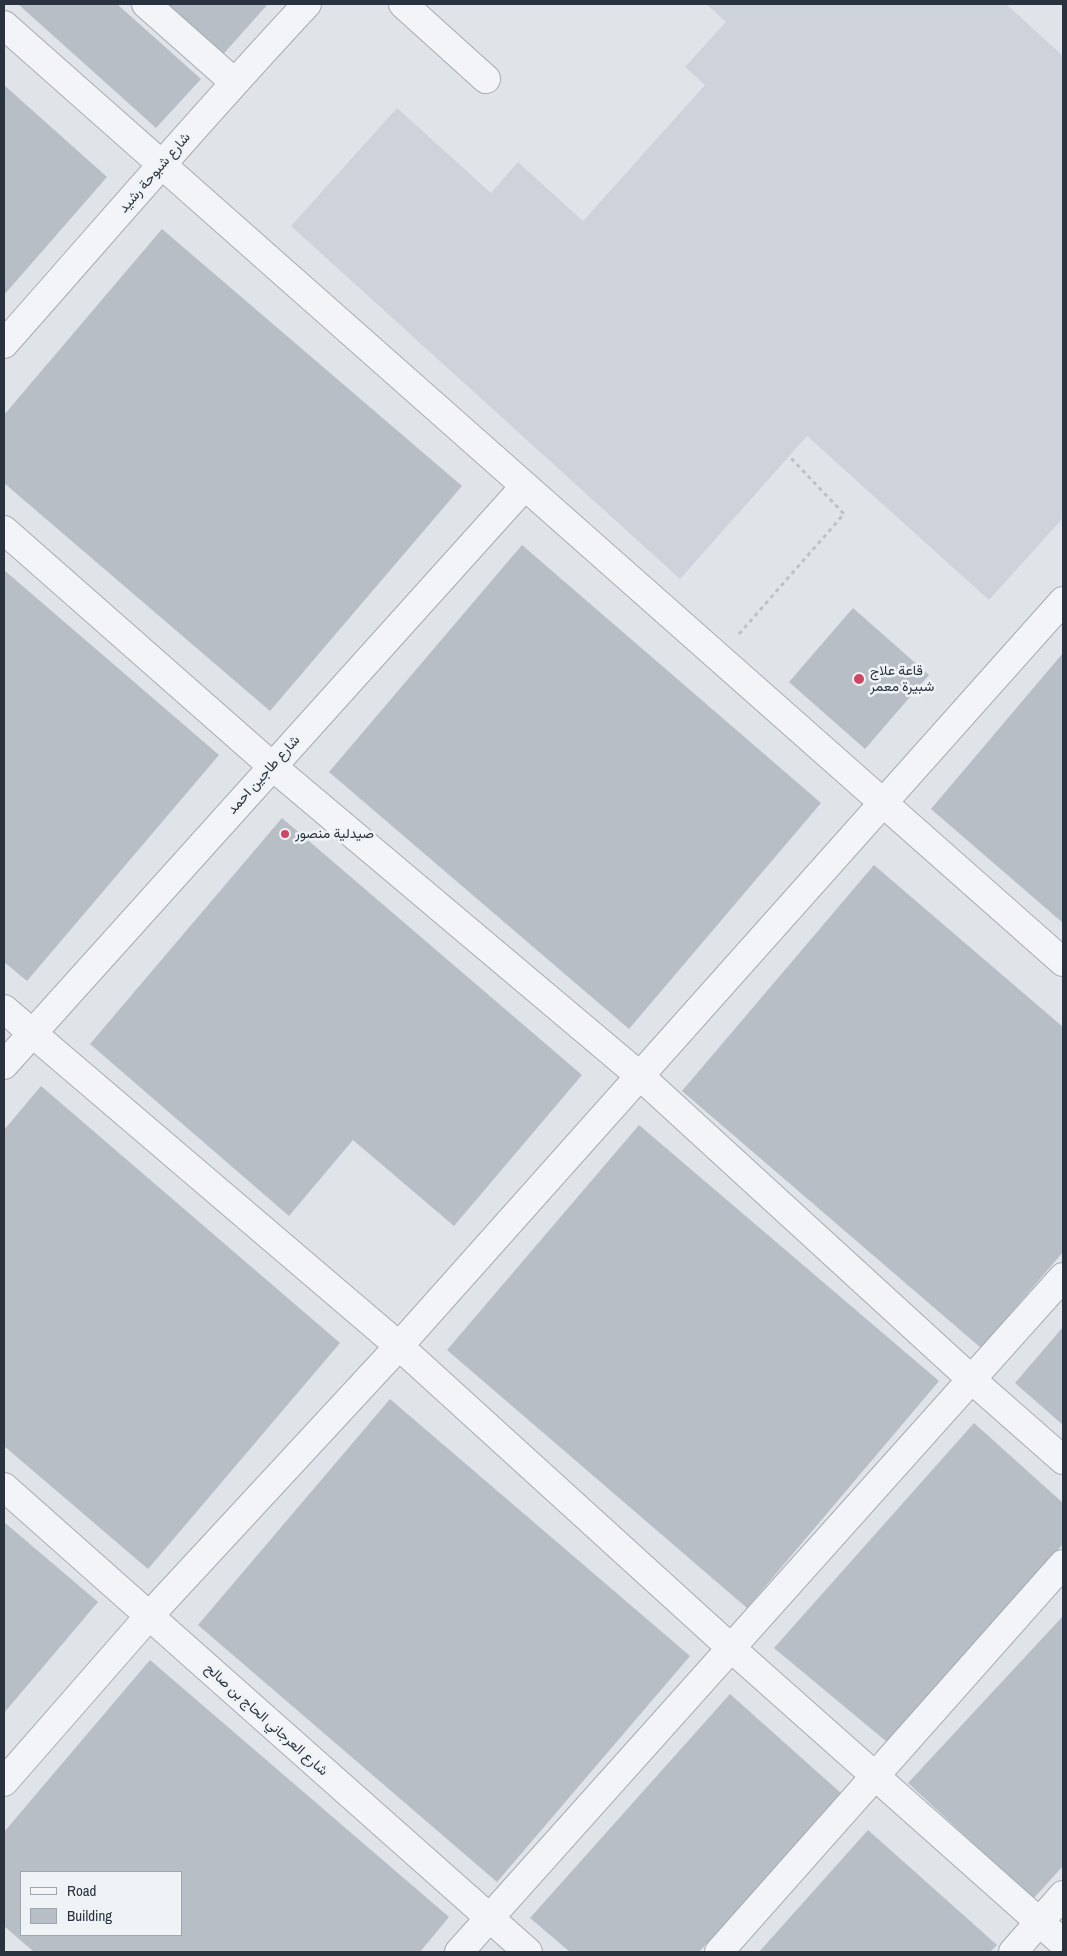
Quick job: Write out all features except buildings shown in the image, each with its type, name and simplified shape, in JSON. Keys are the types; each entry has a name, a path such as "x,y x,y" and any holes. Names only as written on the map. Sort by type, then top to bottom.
{"street":[{"path":"146,4 234,82"},
{"name":"شارع شبوحة رشيد","path":"4,344 234,82 307,4"},
{"path":"403,4 486,78"},
{"path":"4,25 1063,962"},
{"name":"شارع طاجين احمد","path":"4,1065 525,486"},
{"path":"4,530 272,766 640,1076 971,1379 1063,1460"},
{"path":"4,1782 149,1616 399,1346 1063,601"},
{"path":"4,1009 399,1346 731,1648 1063,1943"},
{"path":"459,1952 1063,1277"},
{"name":"شارع العرجاني الحاج بن صالح","path":"4,1487 528,1952"},
{"path":"720,1952 1063,1564"},
{"path":"1013,1952 1063,1895"}],"path":[{"path":"719,657 844,514 789,456"}],"shaded area":[{"path":"706,4 1006,4 1063,56 1063,518 989,600 807,436 680,579 291,226 397,108 491,193 518,162 583,221 705,85 685,67 726,22"}],"place":[{"name":"قاعة علاج شبيرة معمر","path":"859,679"},
{"name":"صيدلية منصور","path":"285,834"}]}
